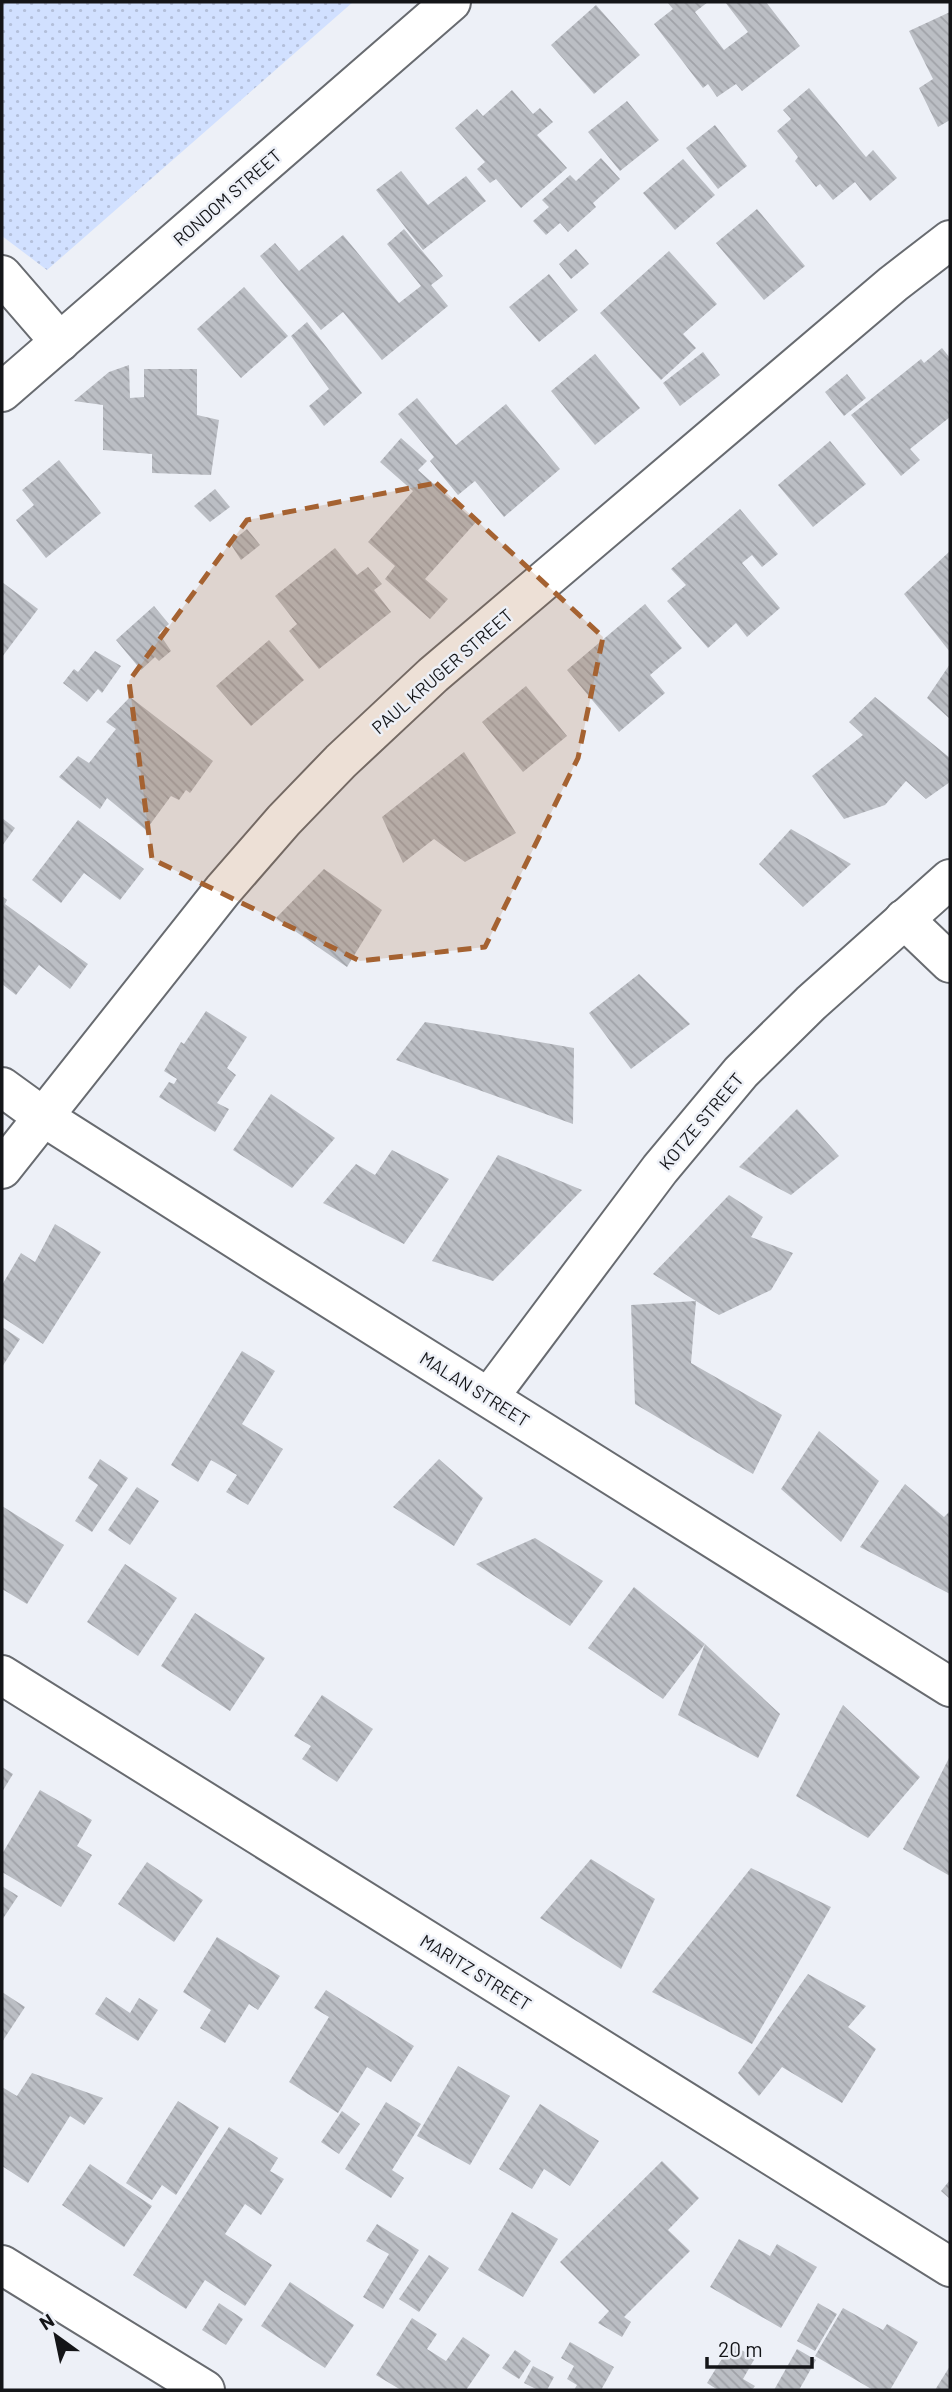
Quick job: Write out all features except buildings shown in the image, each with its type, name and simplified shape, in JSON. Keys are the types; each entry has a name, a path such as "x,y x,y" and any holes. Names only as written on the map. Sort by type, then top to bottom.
{"street":[{"name":"RONDOM STREET","path":"2,392 452,2"},
{"name":"PAUL KRUGER STREET","path":"2,1169 223,891 284,820 341,761 433,675 893,284 950,240"},
{"path":"2,275 60,342"},
{"name":"KOTZE STREET","path":"489,1397 660,1169 741,1072 811,1003 950,879"},
{"path":"904,919 950,963"},
{"name":"MALAN STREET","path":"2,1087 42,1116 950,1686"},
{"name":"MARITZ STREET","path":"2,1675 950,2267"},
{"path":"2,2265 205,2390"}],"highlighted area":[{"path":"436,483 603,637 578,758 485,947 360,961 152,859 129,681 247,520"}],"shaded area":[{"path":"2,2 353,2 47,270 2,236"}]}
